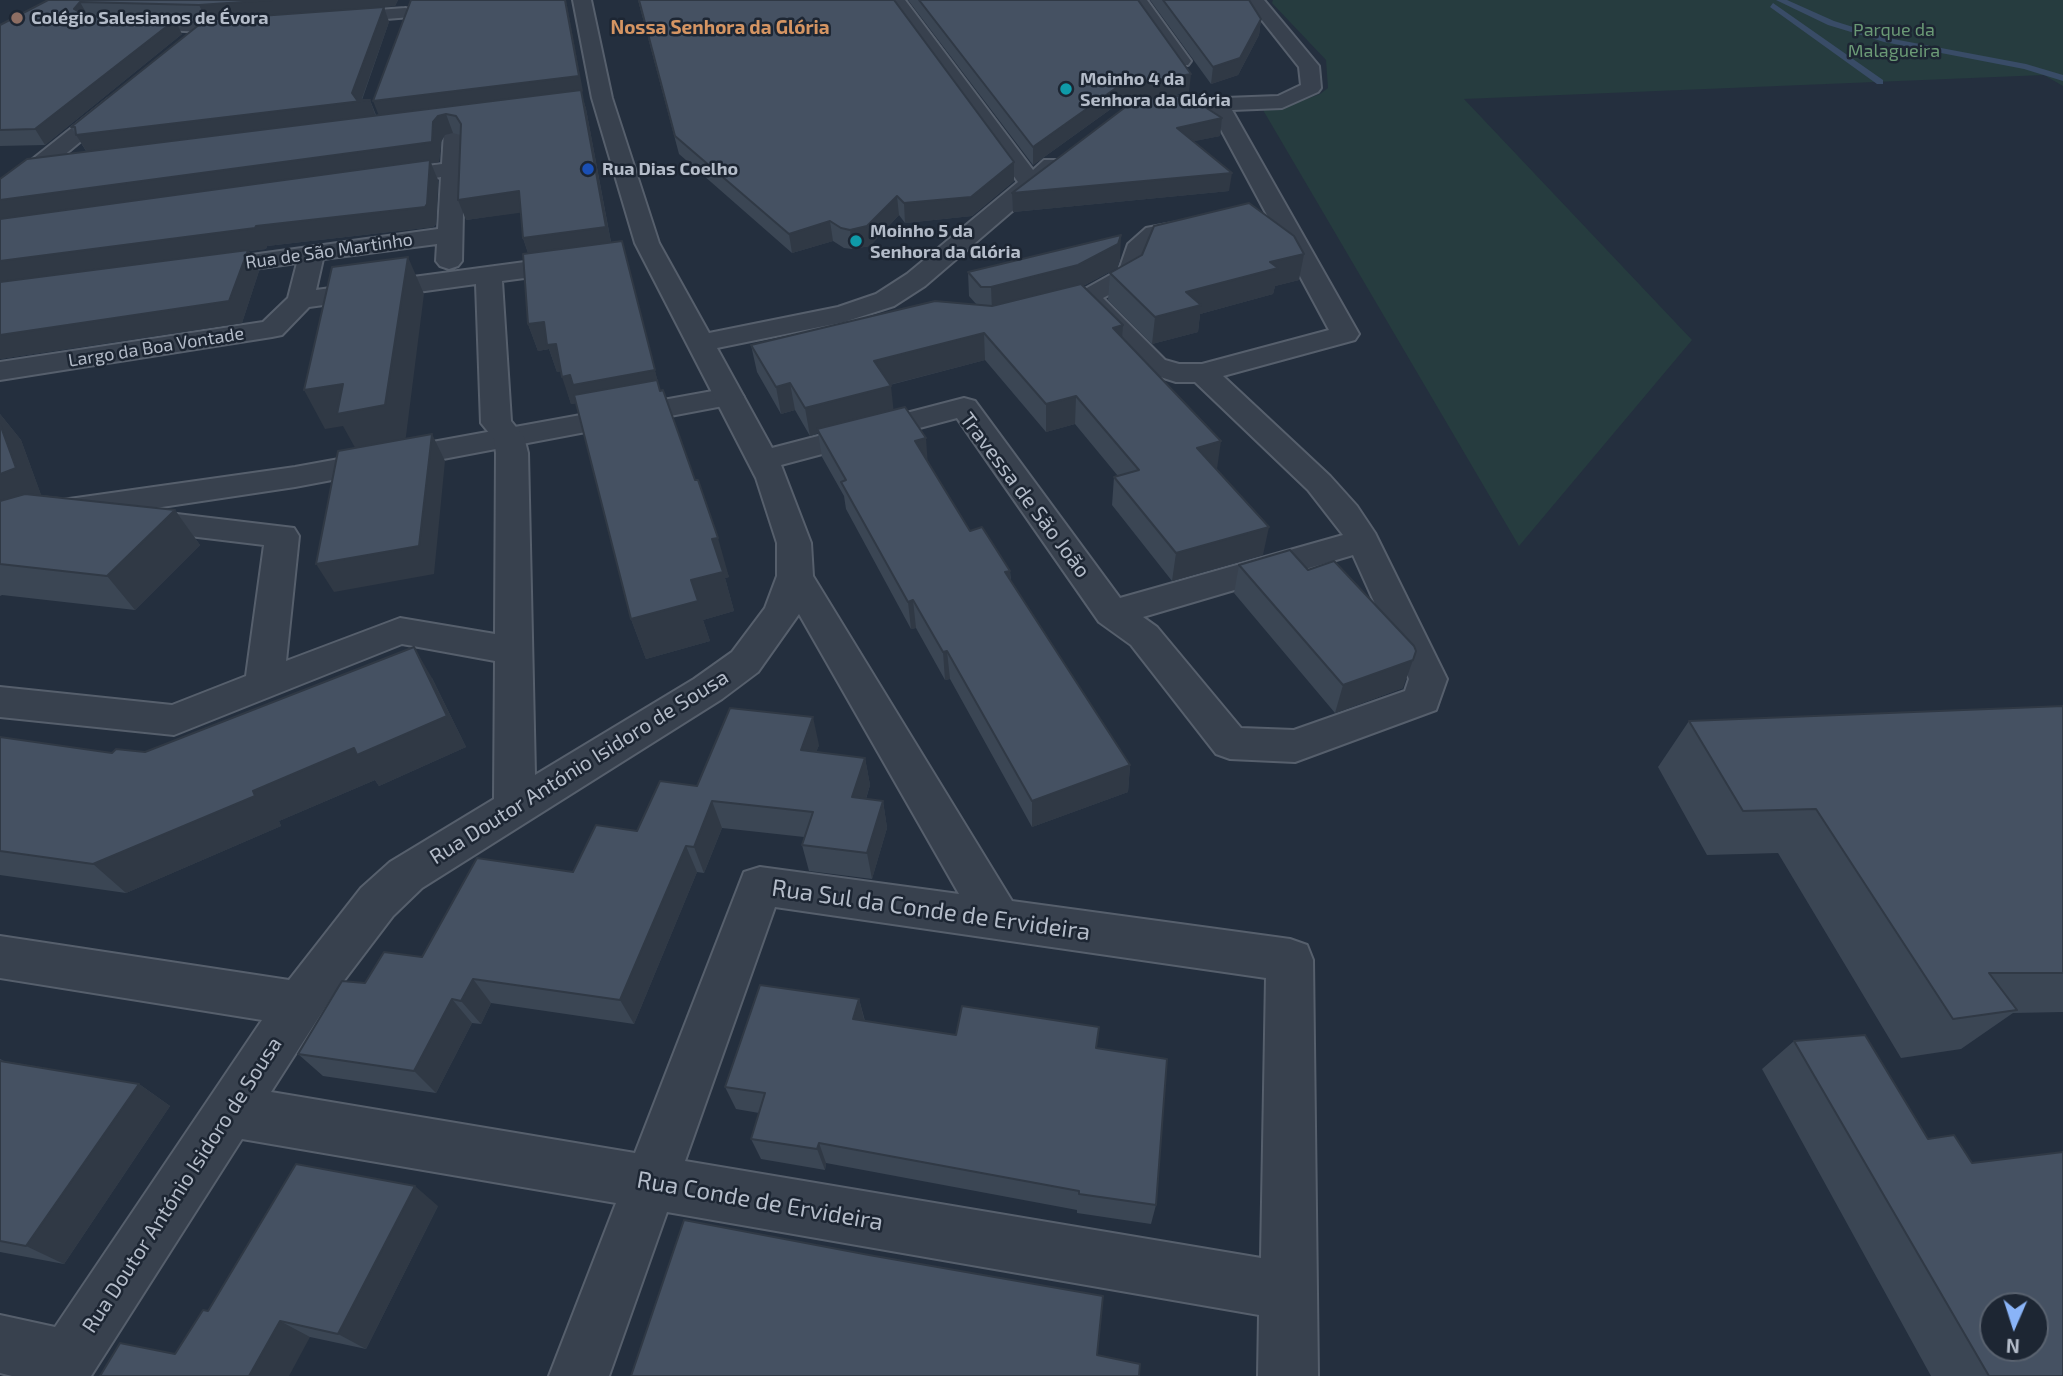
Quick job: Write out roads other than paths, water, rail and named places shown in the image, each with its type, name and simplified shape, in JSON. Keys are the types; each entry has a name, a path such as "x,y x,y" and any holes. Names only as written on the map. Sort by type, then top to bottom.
{"street":[{"path":"576,101 602,98 582,0"},
{"path":"896,0 1030,182"},
{"path":"1087,297 1155,366 1176,373 1203,373 1345,334 1277,212 1206,95 1138,0"},
{"path":"1124,112 1206,95 1244,104 1282,102 1311,88 1309,66 1284,40 1255,0"},
{"path":"312,20 407,7 396,37"},
{"path":"108,24 212,26 185,44"},
{"path":"0,197 132,89"},
{"name":"Rua Doutor António Isidoro de Sousa","path":"63,1368 301,1004 377,902 406,875 708,689 745,662 782,612 795,576 794,543 772,478 647,243 602,98"},
{"path":"430,120 482,113"},
{"path":"449,281 455,116"},
{"path":"701,343 844,314 885,300 907,298 916,280 1030,182 1070,152"},
{"path":"37,168 78,163"},
{"path":"357,182 453,169"},
{"path":"1250,216 1277,212"},
{"path":"1060,304 1087,297 1130,274 1140,244 1155,233 1223,221"},
{"name":"Rua de São Martinho","path":"176,272 450,235"},
{"path":"312,253 300,300 598,261"},
{"path":"625,257 652,253"},
{"path":"489,275 496,422 509,437 512,453 515,808"},
{"name":"Largo da Boa Vontade","path":"0,371 272,330 300,300"},
{"path":"1112,613 1363,541 1345,513 1320,483 1203,373"},
{"path":"264,685 282,536 49,516 295,477 729,397"},
{"name":"Travessa de São João","path":"762,460 964,407 1112,613 1144,636 1230,743 1295,746 1422,700 1428,679 1363,541"},
{"path":"795,576 998,919"},
{"path":"0,702 174,720 400,631 513,651"},
{"name":"Rua Sul da Conde de Ervideira","path":"650,1182 760,886 1290,960 1288,1291"},
{"path":"0,957 301,1004"},
{"name":"Rua Conde de Ervideira","path":"231,1111 1288,1291"},
{"path":"579,1376 650,1182"},
{"path":"1288,1291 1288,1376"},
{"path":"0,1344 63,1368"}],"waterway":[{"path":"1780,0 1831,23 1887,40 2026,67 2063,78"},
{"path":"1773,5 1880,82"}],"place":[{"name":"Colégio Salesianos de Évora","path":"17,18"},
{"name":"Moinho 4 da Senhora da Glória","path":"1066,89"},
{"name":"Rua Dias Coelho","path":"588,169"},
{"name":"Moinho 5 da Senhora da Glória","path":"856,241"}],"district":[{"name":"Nossa Senhora da Glória","path":"720,28"}],"park label":[{"name":"Parque da Malagueira","path":"1894,40"}]}
